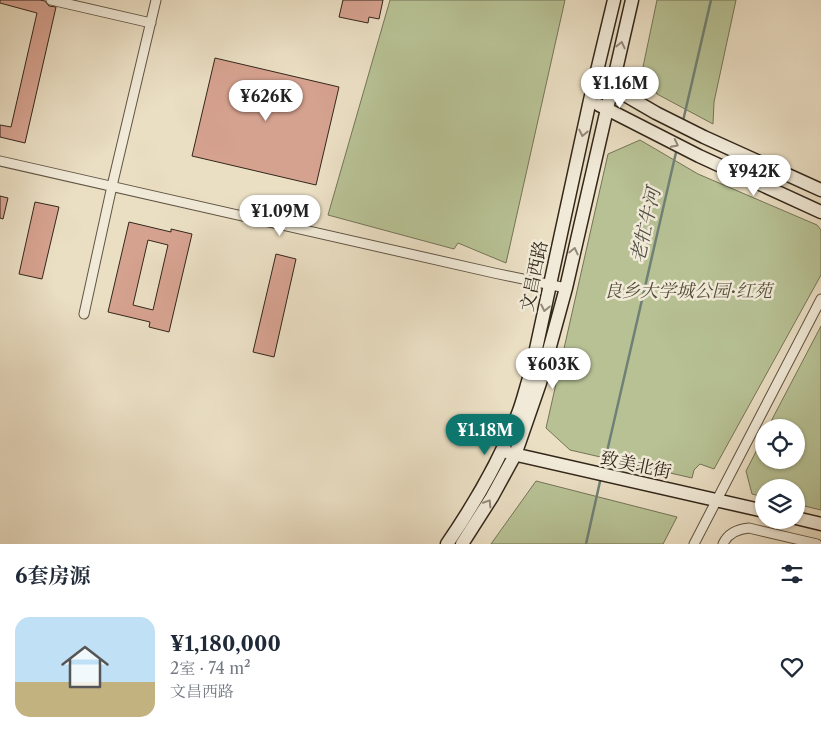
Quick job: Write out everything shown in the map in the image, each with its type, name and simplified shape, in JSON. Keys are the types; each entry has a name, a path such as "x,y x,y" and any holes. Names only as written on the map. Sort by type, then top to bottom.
{"main road":[{"name":"文昌西路","path":"447,544 472,508 502,452 521,406 531,372 590,100 614,0"},
{"name":"文昌西路","path":"462,544 492,497 515,455 540,383 566,288 632,0"},
{"path":"596,78 656,113 704,137 821,190"},
{"path":"590,100 699,156 821,212"},
{"name":"致美北街","path":"502,452 755,509"},
{"path":"805,520 821,524"}],"street":[{"path":"52,0 151,23"},
{"path":"84,314 156,0"},
{"path":"0,161 566,288"},
{"path":"694,544 821,299"},
{"path":"723,544 724,540 740,528 757,529 789,541 817,544"}],"green space":[{"path":"390,0 565,0 506,263 458,243 454,249 328,215"},
{"path":"657,0 736,0 714,102 713,124 657,94 643,67"},
{"name":"良乡大学城公园·红苑","path":"640,140 698,174 817,225 821,230 821,275 714,469 700,464 694,470 692,478 570,450 546,428 608,154"},
{"path":"821,326 821,510 805,506 805,479 755,479 755,495 752,494 746,471 755,454 755,469 805,469 805,419 772,419"},
{"path":"536,481 677,517 663,544 491,544"}],"building":[{"path":"0,0 40,0 45,1 49,6 56,7 25,143 0,137 0,125 11,127 37,13 0,3"},
{"path":"343,0 383,0 379,19 369,17 368,23 339,17"},
{"path":"215,58 339,87 316,185 192,156"},
{"path":"0,196 8,198 3,219 0,218"},
{"path":"35,202 59,207 42,279 19,274"},
{"path":"129,222 171,232 171,229 192,234 169,332 149,327 150,322 108,312","holes":["148,240 168,245 153,310 133,305"]},
{"path":"276,254 296,259 274,357 253,352"}],"waterway":[{"name":"老牤牛河","path":"683,121 711,0"},
{"name":"老牤牛河","path":"603,469 677,148"},
{"name":"老牤牛河","path":"586,544 601,477"}]}
